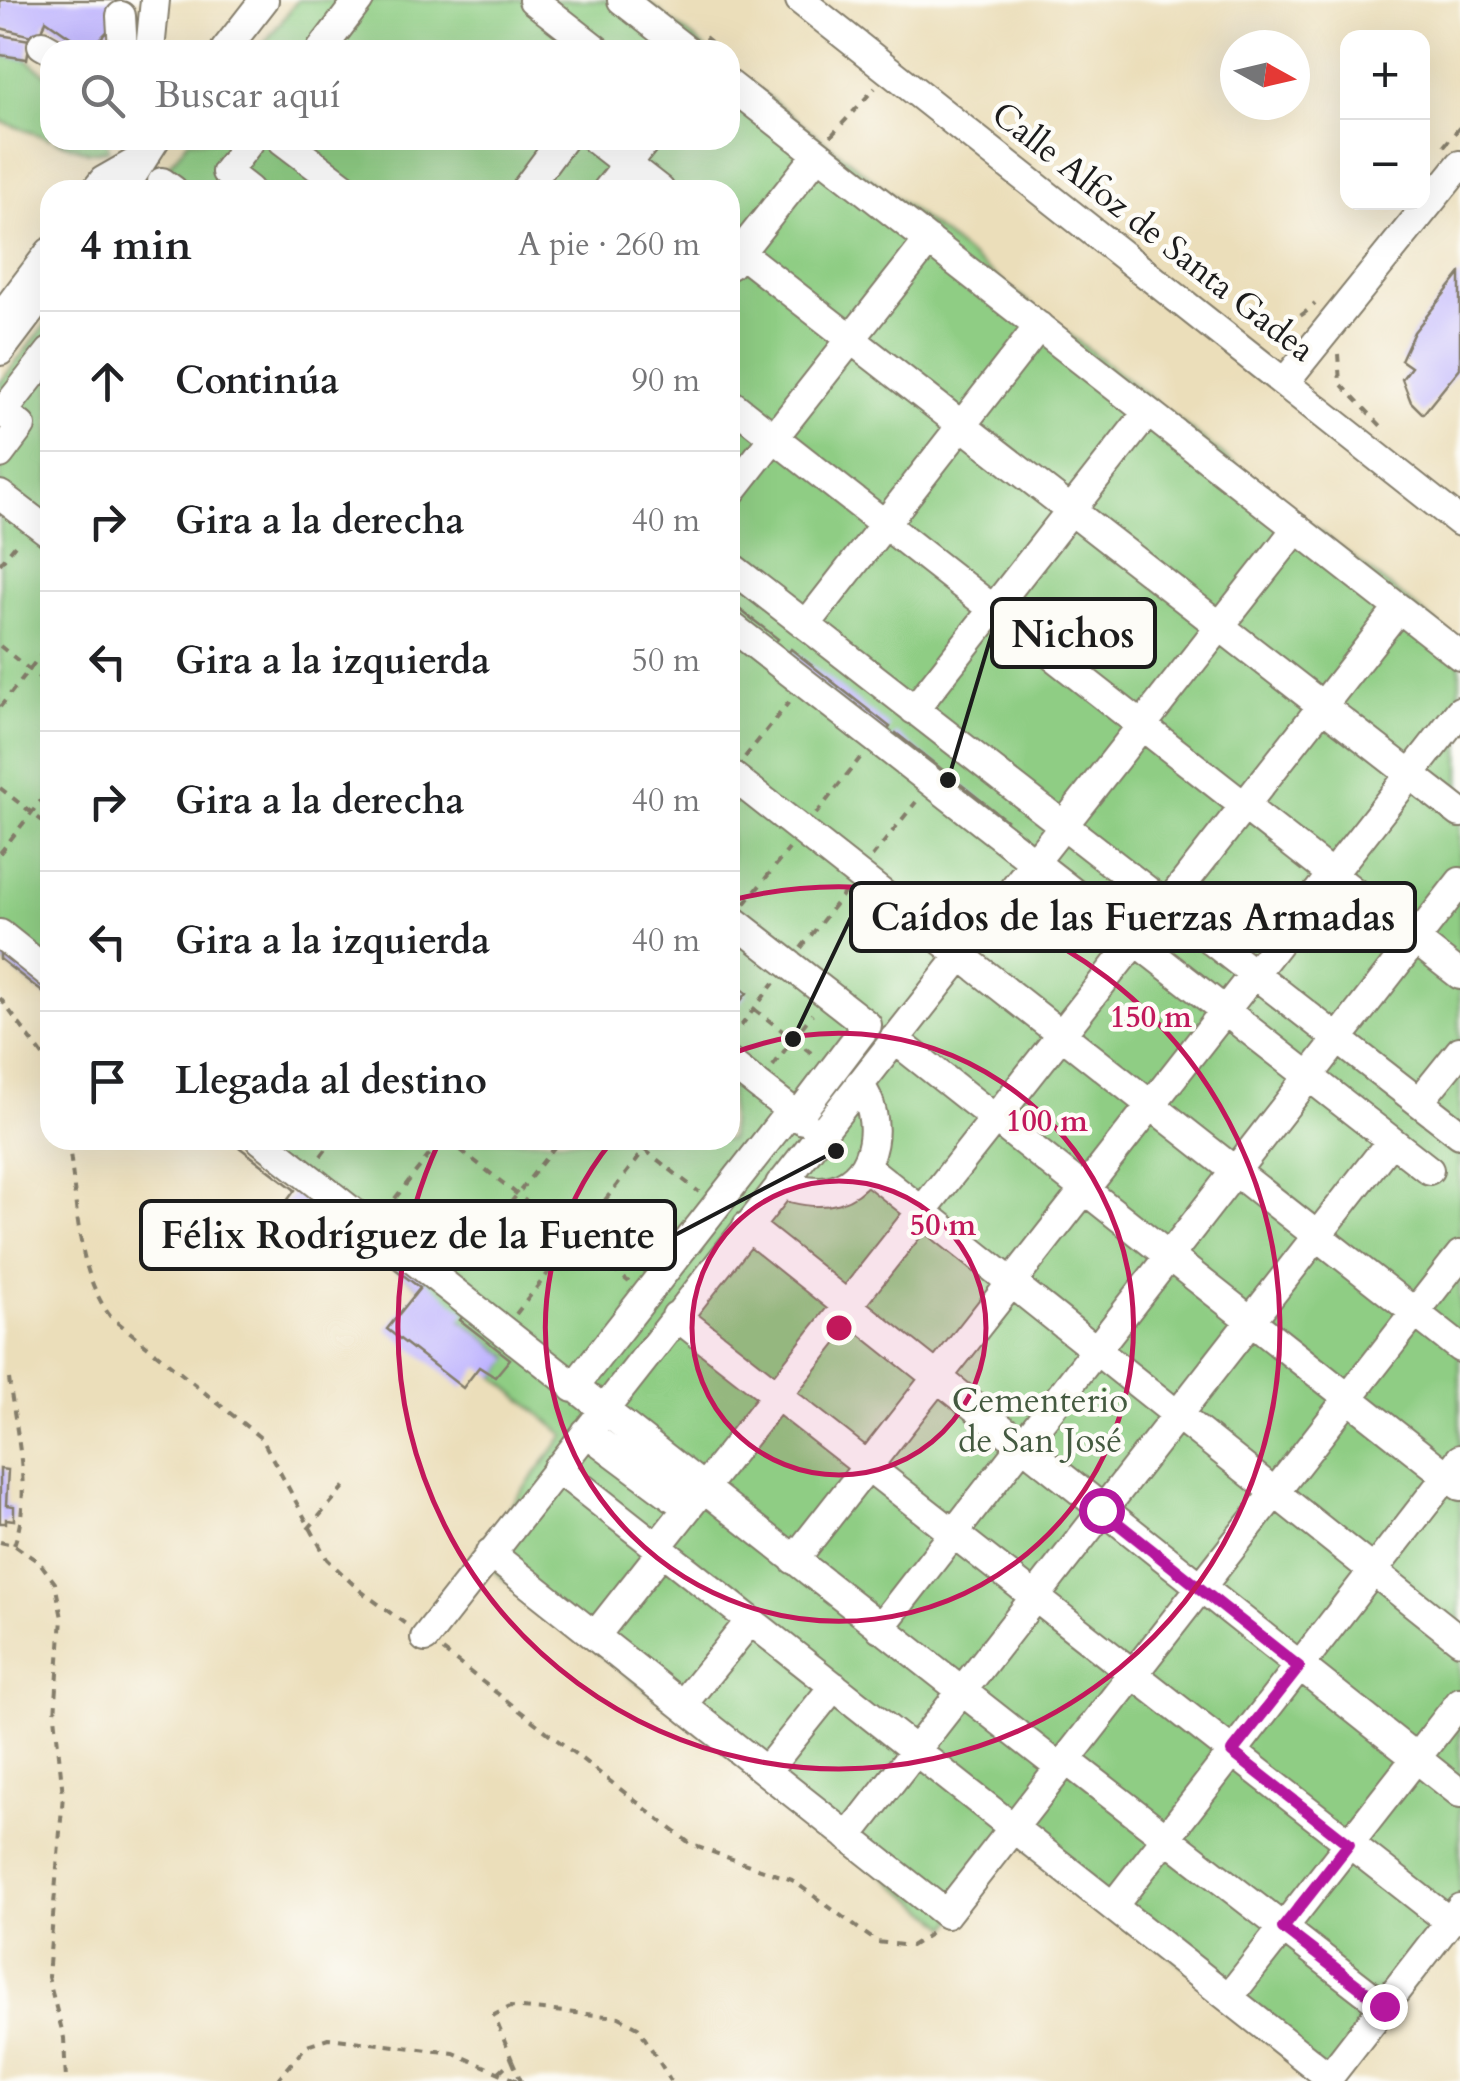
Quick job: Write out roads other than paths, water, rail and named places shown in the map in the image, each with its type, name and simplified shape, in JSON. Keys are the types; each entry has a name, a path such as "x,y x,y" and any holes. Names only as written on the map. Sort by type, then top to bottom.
{"street":[{"path":"151,40 155,0"},
{"path":"328,40 359,0"},
{"path":"533,0 583,40"},
{"path":"622,0 673,40"},
{"name":"Calle Alfoz de Santa Gadea","path":"800,0 1460,522"},
{"path":"232,40 253,7"},
{"path":"121,16 122,40"},
{"path":"740,91 825,145 929,240 1460,656"},
{"path":"740,246 825,145"},
{"path":"104,180 136,150"},
{"path":"236,180 226,172 243,150"},
{"path":"295,150 335,180"},
{"path":"532,180 555,150"},
{"path":"608,150 647,180"},
{"path":"615,180 638,150"},
{"path":"1284,383 1460,165"},
{"path":"740,480 929,240"},
{"path":"740,259 850,339 1460,813"},
{"path":"0,318 40,265"},
{"path":"0,351 40,299"},
{"path":"806,625 1039,326"},
{"path":"40,373 3,412 22,426 0,457 6,472 0,494 40,525"},
{"path":"740,411 1460,975"},
{"path":"914,710 1148,412"},
{"path":"425,1638 1297,528"},
{"path":"740,574 1460,1134"},
{"path":"1166,906 1399,608"},
{"path":"740,633 1429,1170"},
{"path":"794,1560 1460,711"},
{"path":"740,781 1460,1348"},
{"path":"880,1628 1460,882"},
{"path":"573,1388 716,1206 867,1026 740,926"},
{"path":"0,934 40,966"},
{"path":"595,1636 696,1499 1135,941"},
{"path":"894,1038 1348,1398 1456,1474 1373,1573 1113,1906"},
{"path":"1419,1102 1460,1050"},
{"path":"740,1071 820,1133"},
{"path":"780,1184 830,1190 850,1181 865,1166 874,1121 868,1094 860,1084"},
{"path":"848,1836 1391,1140"},
{"path":"274,1150 503,1330 573,1388 595,1421 696,1499 794,1560 959,1691 1166,1837 1384,2006"},
{"path":"865,1166 1460,1640"},
{"path":"748,1226 1200,1590 1460,1793"},
{"path":"490,1553 946,1914 1460,1255"},
{"path":"557,1468 1329,2076 1384,2006 1455,1915 1349,1844 676,1316"},
{"path":"682,1705 750,1620"},
{"path":"766,1771 834,1686"},
{"path":"1229,1997 1460,1702"}],"place":[{"name":"Nichos","path":"948,780"},
{"name":"Caídos de las Fuerzas Armadas","path":"793,1039"},
{"name":"Félix Rodríguez de la Fuente","path":"836,1151"}],"park label":[{"name":"Cementerio de San José","path":"1040,1421"}]}
